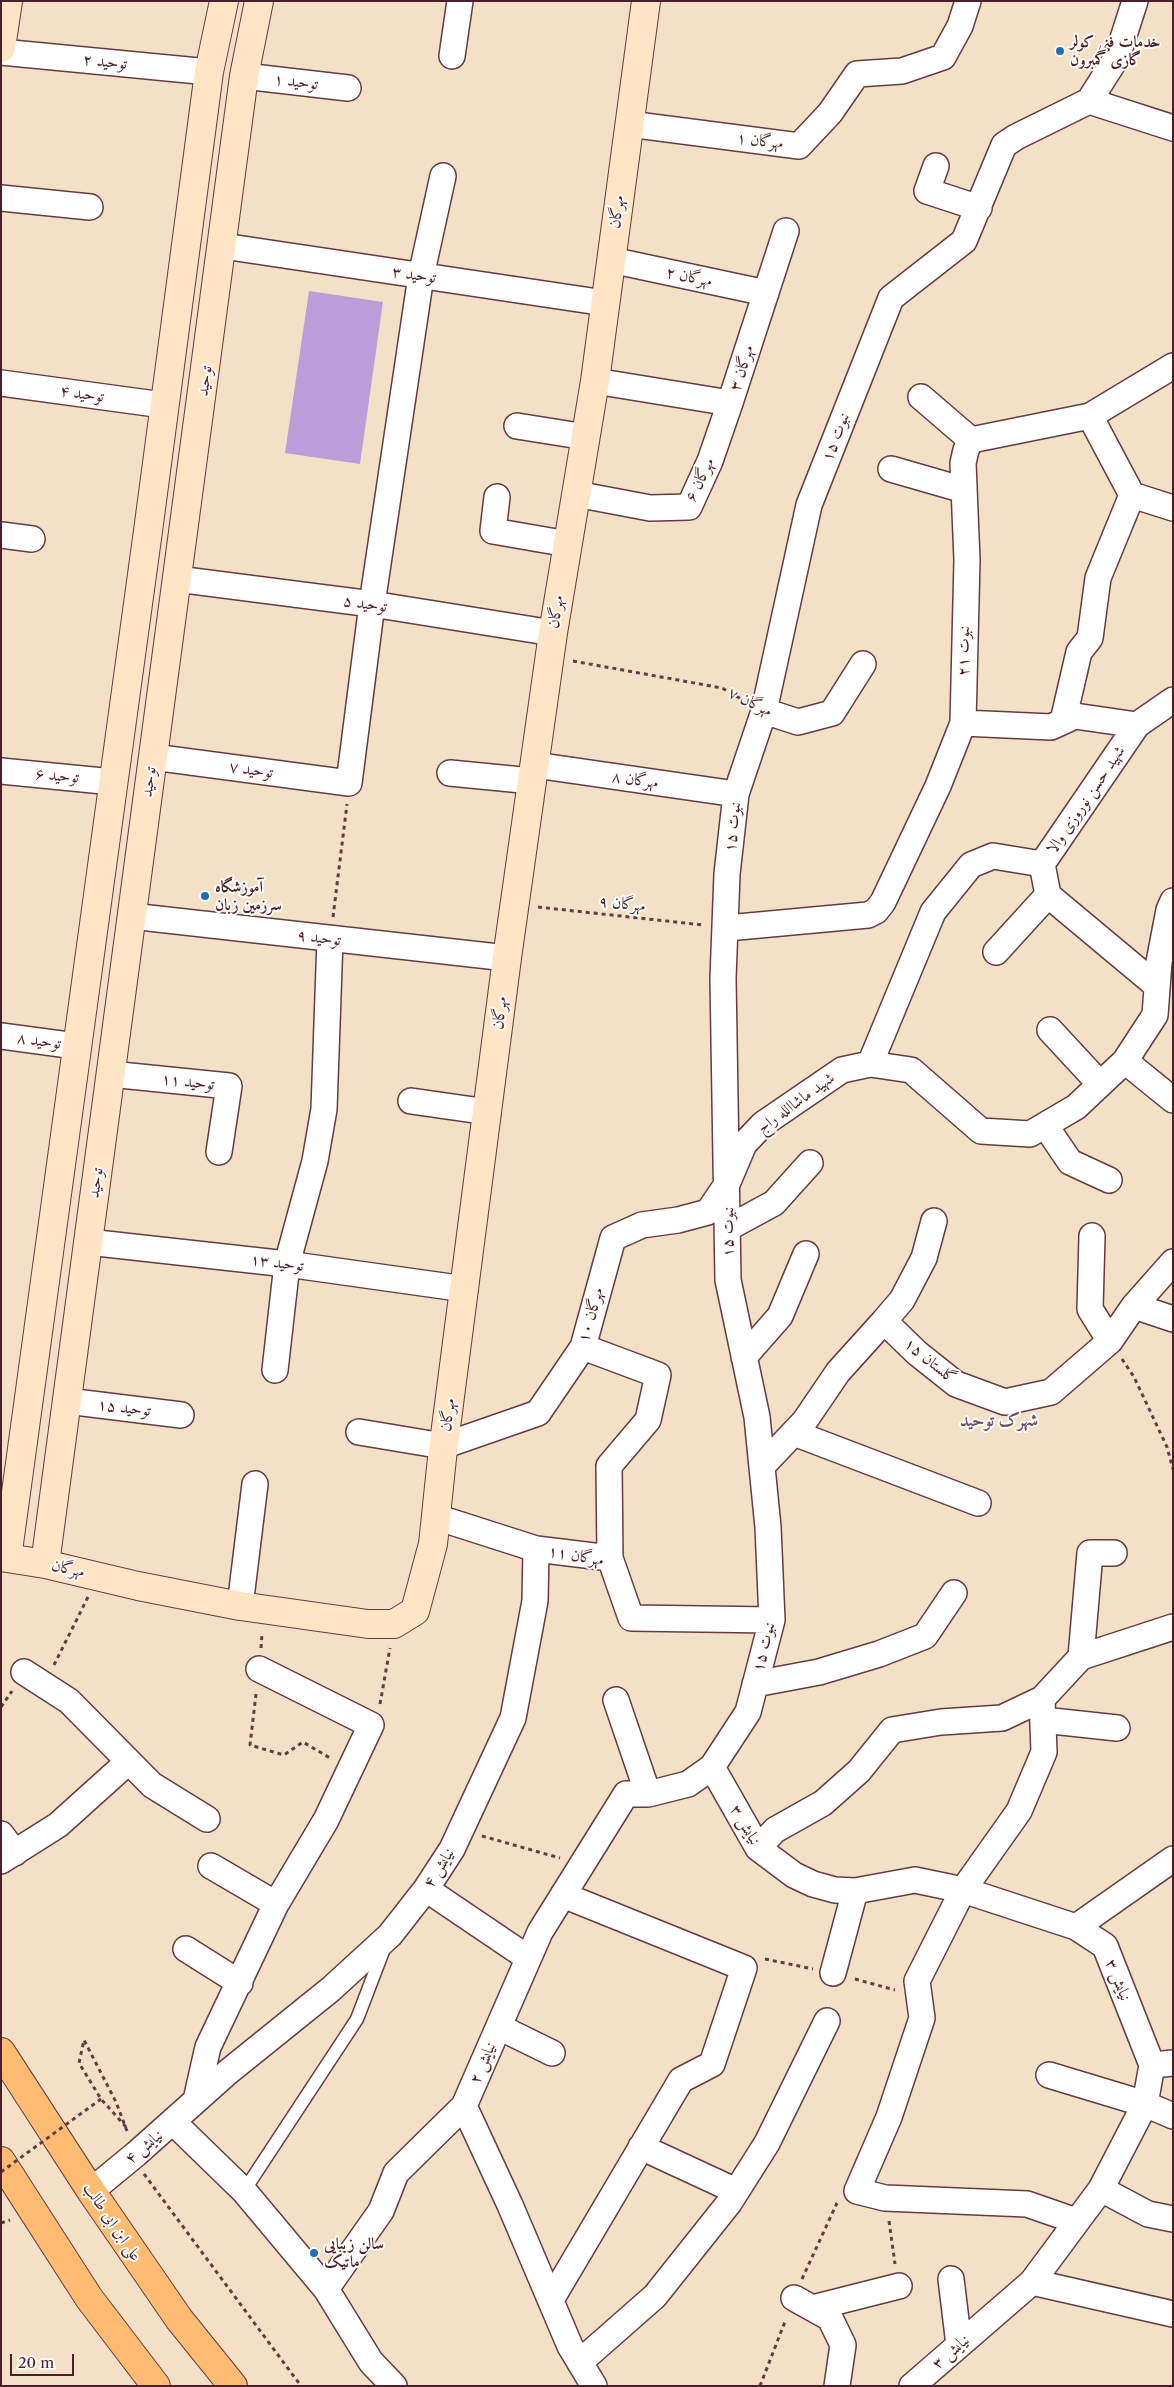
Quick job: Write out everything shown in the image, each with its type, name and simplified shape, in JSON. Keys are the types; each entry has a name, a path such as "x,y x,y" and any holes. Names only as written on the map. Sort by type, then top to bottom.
{"main road":[{"name":"علی ابن ابی طالب","path":"1,2052 91,2191 179,2319 233,2386"},
{"path":"1,2161 89,2298 156,2386"}],"street":[{"path":"1,50 8,1"},
{"path":"4,1558 148,531 163,405 209,72 224,1"},
{"name":"توحید","path":"45,1564 131,916 223,246 244,76 260,1"},
{"path":"452,56 460,1"},
{"name":"مهرگان","path":"4,1558 45,1564 253,1607 368,1624 394,1624 415,1612 433,1544 443,1446 533,773 551,645 595,380 646,1"},
{"name":"مهرگان ۱","path":"629,124 799,146 830,113 856,74 902,70 943,57 960,26 968,1"},
{"path":"1135,1 1117,57 1090,101 1173,128"},
{"name":"توحید ۲","path":"1,50 209,72"},
{"name":"توحید ۱","path":"244,76 348,88"},
{"name":"نبوت ۱۵","path":"712,1767 748,1712 772,1620 768,1527 757,1417 728,1280 723,978 728,874 736,794 764,711 809,504 886,308 899,289 964,241 1004,145 1016,137 1090,101"},
{"path":"936,166 927,191 979,208"},
{"path":"349,783 372,604 421,276 443,176"},
{"path":"1,198 90,207"},
{"name":"مهرگان ۳","path":"595,380 730,403 786,231"},
{"name":"توحید ۳","path":"223,246 605,303"},
{"name":"مهرگان ۲","path":"611,260 766,293"},
{"path":"921,397 971,440 1090,416 1173,366"},
{"name":"توحید ۴","path":"1,383 163,405"},
{"name":"مهرگان ۶","path":"576,494 650,508 688,507 710,461 730,403"},
{"path":"1090,416 1132,496 1173,508"},
{"path":"517,426 586,437"},
{"name":"نبوت ۲۱","path":"726,928 868,915 876,911 882,902 938,786 963,723 966,560 964,463 966,450 971,440"},
{"path":"891,470 964,490"},
{"path":"1063,721 1079,652 1090,638 1098,578 1132,496"},
{"path":"497,497 492,531 568,544"},
{"path":"148,531 183,537"},
{"path":"1,535 32,539"},
{"name":"توحید ۵","path":"177,580 372,604 551,645"},
{"name":"مهرگان ۷","path":"764,711 798,722 832,713 864,664"},
{"name":"شهید حسن نوروزی والا","path":"870,1064 933,912 971,865 993,856 1042,864 1137,725 1173,700"},
{"path":"963,723 1051,727 1075,716 1137,725"},
{"name":"توحید ۷","path":"153,757 349,783"},
{"name":"توحید ۶","path":"1,771 112,782"},
{"name":"مهرگان ۸","path":"450,774 533,773 736,794"},
{"path":"1042,864 1048,894 1157,986"},
{"path":"996,952 1048,894"},
{"name":"شهید ماشاالله راج","path":"727,1184 744,1144 763,1124 842,1070 870,1064 910,1070 981,1131 1030,1134 1076,1107 1125,1061 1155,1015 1159,962 1169,910 1173,901"},
{"name":"توحید ۹","path":"131,916 508,958"},
{"path":"275,1370 287,1264 315,1160 324,1109 330,939"},
{"path":"1050,1030 1100,1084"},
{"name":"توحید ۸","path":"1,1036 76,1046"},
{"path":"1125,1061 1173,1100"},
{"name":"توحید ۱۱","path":"110,1074 229,1086 219,1152"},
{"path":"411,1101 488,1112"},
{"path":"1045,1125 1070,1162 1109,1180"},
{"path":"728,1228 774,1202 810,1163"},
{"name":"مهرگان ۱۰","path":"443,1446 538,1413 583,1347 613,1238 642,1225 678,1220 708,1212 727,1184"},
{"path":"762,1466 804,1422 838,1372 902,1300 924,1258 934,1221"},
{"path":"1092,1236 1090,1310 1110,1341"},
{"name":"توحید ۱۳","path":"88,1242 287,1264 465,1290"},
{"path":"744,1357 780,1316 806,1254"},
{"name":"گلستان ۱۵","path":"884,1321 917,1353 956,1384 1005,1402 1051,1392 1110,1341 1134,1306 1173,1262"},
{"path":"1134,1306 1173,1319"},
{"path":"583,1347 658,1375 648,1420 609,1466 610,1558"},
{"name":"توحید ۱۵","path":"67,1401 181,1415"},
{"path":"359,1432 443,1446"},
{"path":"794,1433 978,1503"},
{"path":"253,1607 255,1484"},
{"name":"مهرگان ۱۱","path":"436,1517 536,1549 610,1558 632,1618 772,1620"},
{"name":"نیایش ۴","path":"91,2191 173,2122 196,2100 331,1988 390,1935 426,1889 452,1849 513,1718 535,1601 536,1549"},
{"path":"1076,2221 1027,2204 885,2198 857,2191 889,2117 922,2018 917,1981 964,1890 1019,1811 1044,1752 1042,1709 1081,1657 1090,1553 1114,1553"},
{"path":"755,1684 819,1672 880,1654 926,1636 954,1593"},
{"path":"1081,1657 1173,1627"},
{"path":"196,2100 208,2047 276,1904 326,1820 371,1725 259,1669"},
{"path":"24,1672 69,1701 152,1785 207,1819"},
{"path":"616,1700 648,1794"},
{"path":"758,1848 775,1830 823,1803 859,1770 892,1730 941,1722 1002,1718 1042,1709 1117,1728"},
{"path":"6,1849 58,1825 128,1762"},
{"name":"نیایش ۲","path":"326,2289 381,2211 396,2173 464,2106 540,1932 626,1794 648,1794 688,1784 712,1767"},
{"name":"نیایش ۳","path":"712,1767 758,1848 794,1875 814,1884 835,1890 855,1890 915,1880 964,1890 1076,1927 1105,1946 1162,2064 1145,2104 1101,2189 1032,2282 912,2386"},
{"path":"1076,1927 1173,1859"},
{"path":"211,1866 276,1904"},
{"path":"426,1889 528,1958"},
{"path":"833,1973 855,1890"},
{"path":"551,2300 681,2080 712,2064 744,1968 563,1895"},
{"path":"186,1949 240,1983"},
{"path":"580,2362 655,2296 736,2191 767,2143 827,2021"},
{"path":"498,2027 552,2054"},
{"path":"1049,2075 1145,2104 1173,2116"},
{"path":"464,2106 570,2346 594,2386"},
{"path":"173,2122 244,2191 326,2289 371,2362 394,2386"},
{"path":"641,2147 736,2191"},
{"path":"1101,2189 1148,2214 1173,2219"},
{"path":"951,2279 959,2345"},
{"path":"1032,2282 1173,2314"},
{"path":"803,2303 898,2286"},
{"path":"803,2303 830,2318 843,2345 837,2386"}],"lane":[{"path":"244,2191 357,2020 390,1935"}],"path":[{"name":"مهرگان ۷","path":"551,645 722,688 764,711"},
{"path":"330,939 349,783"},
{"name":"مهرگان ۹","path":"515,905 726,928"},
{"path":"1110,1341 1134,1377 1167,1447 1173,1469"},
{"path":"44,1685 98,1576"},
{"path":"253,1607 259,1669 250,1745 284,1755 303,1742 350,1769"},
{"path":"371,1725 379,1711 394,1624"},
{"path":"461,1829 582,1864"},
{"path":"126,2127 101,2098 79,2063 84,2040 116,2102 126,2127 144,2174 301,2386"},
{"path":"1,2172 101,2098"},
{"path":"885,2198 898,2286"},
{"path":"760,2386 803,2303 838,2200"}],"building":[{"path":"309,291 383,302 360,464 285,453"}],"place":[{"name":"خدمات فنی کولر گازی گمبرون","path":"1060,51"},
{"name":"آموزشگاه سرزمین زبان","path":"205,896"},
{"name":"سالن زیبایی ماتیک","path":"314,2253"}],"district":[{"name":"شهرک توحید","path":"999,1421"}]}
